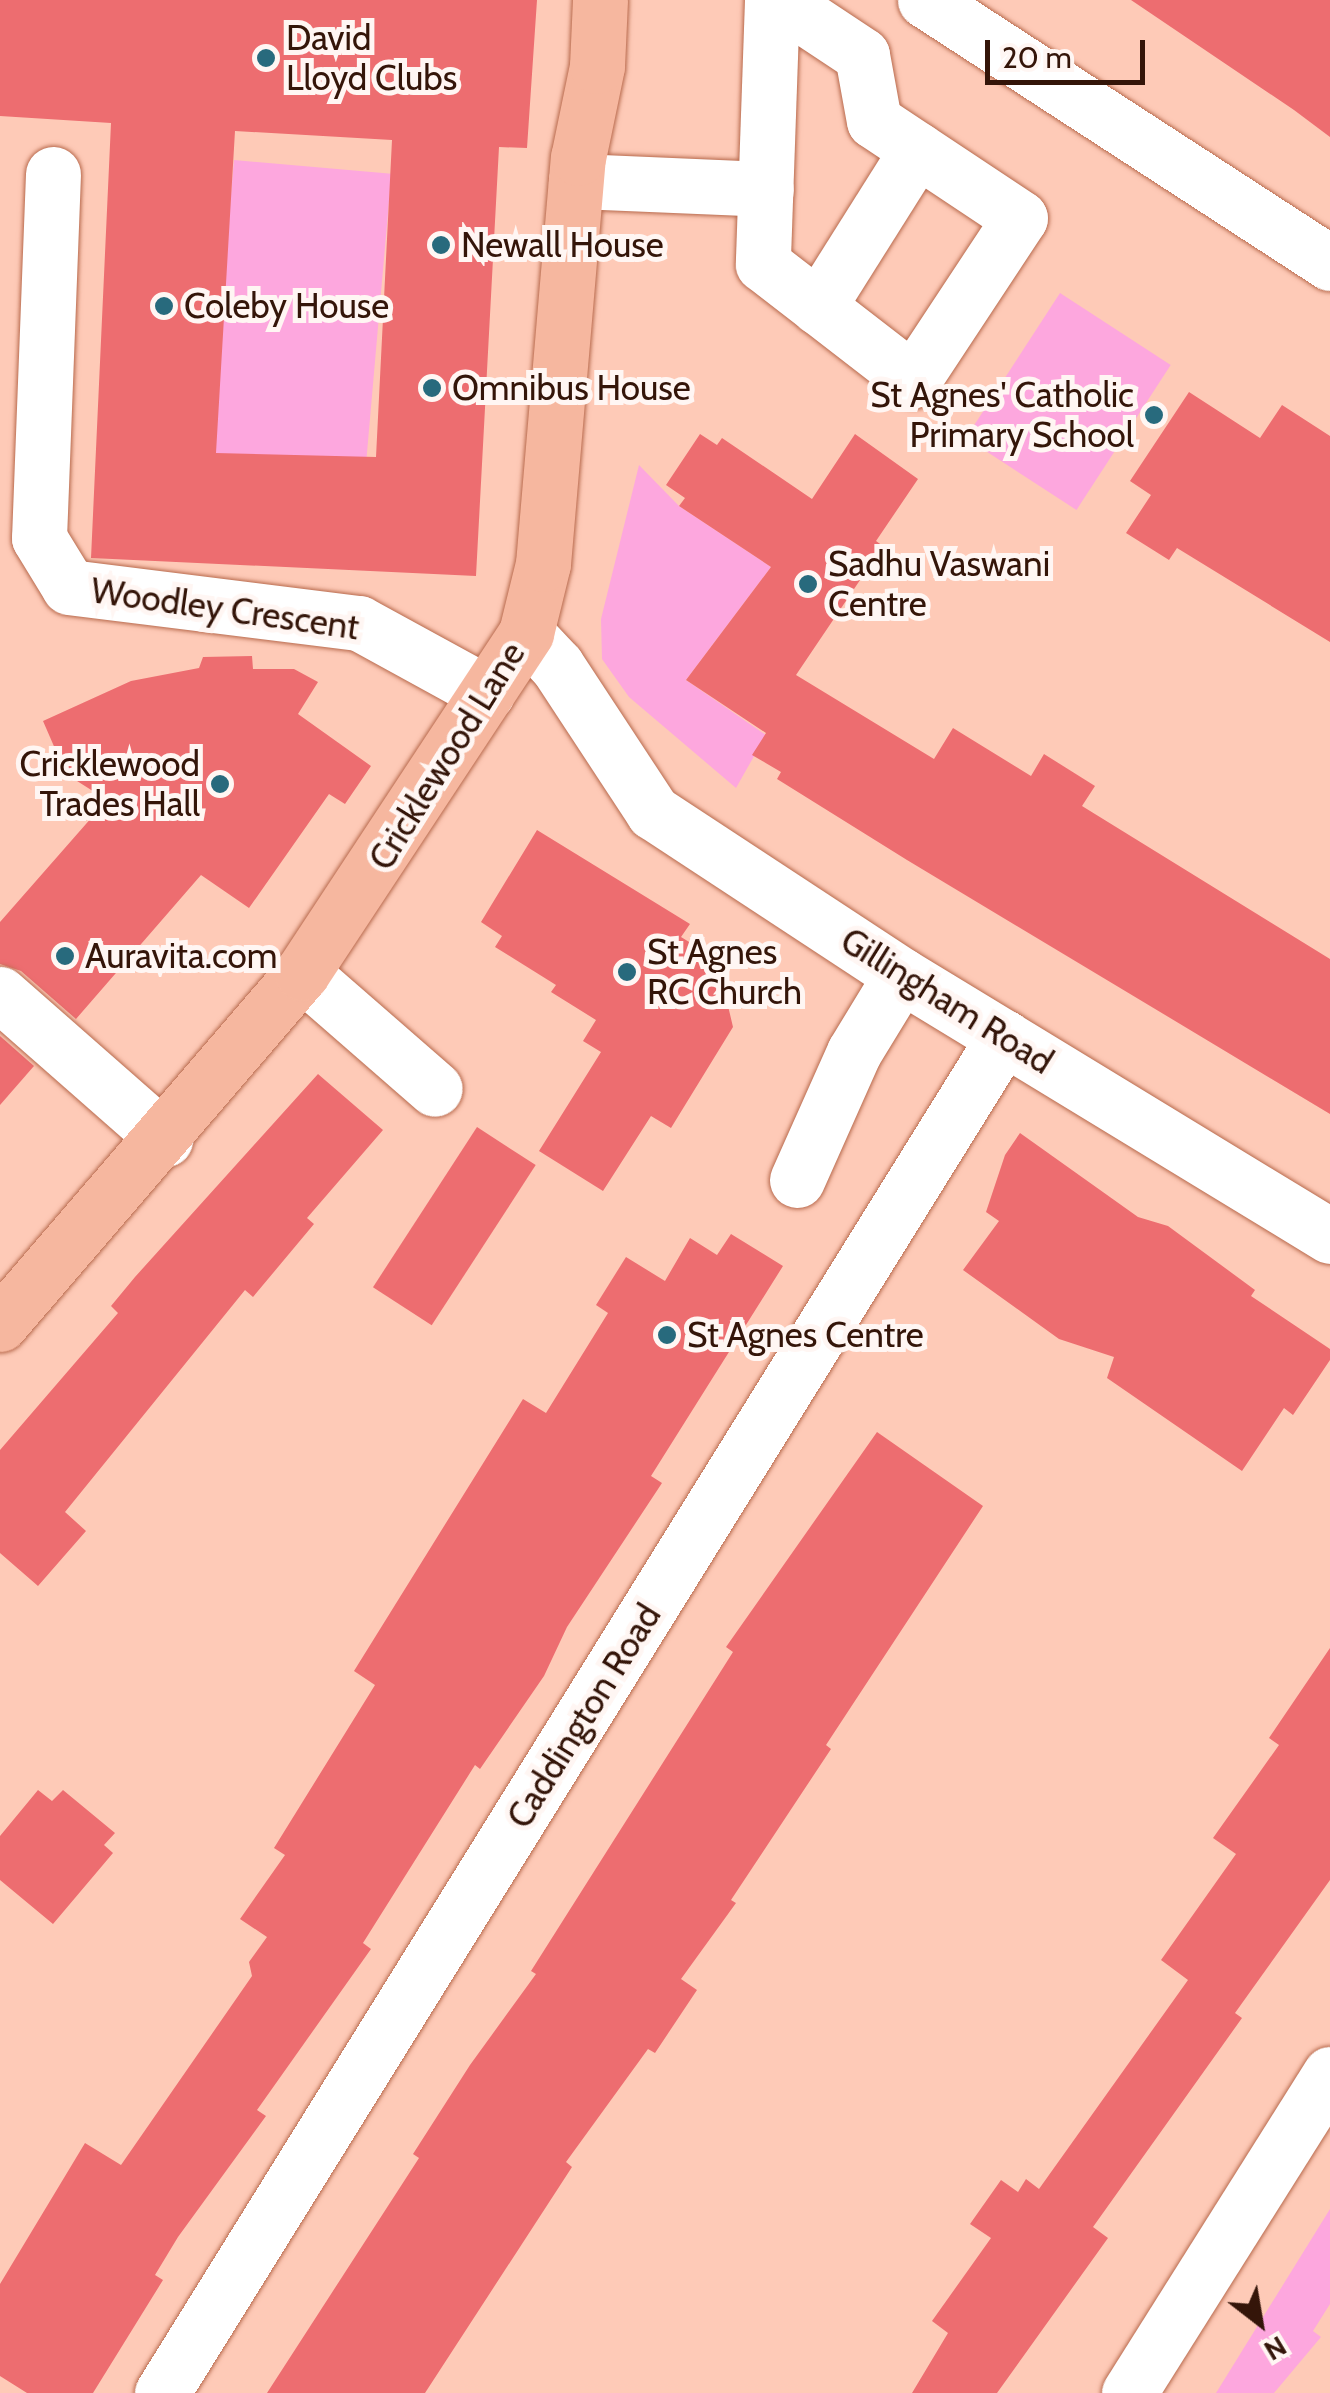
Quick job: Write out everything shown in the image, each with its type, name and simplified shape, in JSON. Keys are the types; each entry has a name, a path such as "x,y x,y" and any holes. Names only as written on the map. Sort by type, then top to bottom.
{"main road":[{"name":"Cricklewood Lane","path":"0,1324 165,1139 302,973 526,633 543,564 577,170 597,66 600,0"}],"street":[{"path":"776,0 862,55 874,121 1020,218 913,380 763,264 776,0"},
{"path":"925,0 1330,263"},
{"path":"818,307 918,150"},
{"path":"577,170 766,174"},
{"name":"Woodley Crescent","path":"53,174 39,538 70,586 359,623 488,692"},
{"name":"Gillingham Road","path":"526,633 557,666 652,812 901,975 1330,1236"},
{"path":"302,973 435,1089"},
{"path":"797,1180 854,1052 901,975"},
{"path":"0,994 165,1139"},
{"name":"Caddington Road","path":"162,2393 1004,1037"},
{"path":"1129,2393 1314,2134 1330,2074"}],"shaded area":[{"path":"234,160 391,174 366,467 208,453"},
{"path":"1060,293 1171,365 1076,510 966,438"},
{"path":"639,465 679,506 771,567 686,680 766,735 736,788 629,697 602,659 601,619"},
{"path":"1330,2209 1330,2304 1313,2331 1321,2337 1274,2393 1216,2393"}],"building":[{"path":"0,0 537,0 527,148 499,147 476,576 91,558 111,123 0,116","holes":["235,131 392,140 376,457 216,453"]},
{"path":"1131,0 1330,0 1330,137 1294,110"},
{"path":"1189,392 1260,438 1282,405 1330,436 1330,642 1177,548 1169,560 1126,533 1151,495 1130,481"},
{"path":"700,434 717,445 722,438 812,499 855,434 918,479 876,541 883,546 796,675 934,759 953,728 1031,776 1044,754 1095,786 1082,806 1330,959 1330,1114 907,860 777,779 781,772 752,755 766,733 686,680 771,567 679,506 685,498 666,485"},
{"name":"Cricklewood Trades Hall","path":"252,656 253,669 294,669 318,682 298,714 371,766 345,804 329,794 249,908 201,875 76,1019 21,971 0,964 0,922 107,800 66,774 43,721 131,681 199,668 203,657"},
{"name":"St Agnes RC Church","path":"537,830 690,924 681,937 717,959 733,1027 671,1128 651,1116 603,1191 539,1151 601,1052 583,1041 596,1020 551,992 556,985 495,947 502,936 481,922"},
{"path":"0,1036 34,1066 0,1105"},
{"path":"318,1074 383,1130 307,1218 314,1224 253,1297 245,1290 65,1512 86,1531 38,1586 0,1553 0,1450 118,1313 111,1306 135,1277"},
{"path":"477,1127 536,1165 432,1325 373,1287"},
{"path":"1020,1133 1138,1217 1168,1226 1255,1290 1251,1296 1330,1349 1330,1360 1293,1415 1284,1408 1242,1471 1107,1378 1114,1357 1059,1339 963,1270 999,1221 986,1212 1005,1155"},
{"path":"731,1234 783,1266 651,1476 662,1483 567,1627 544,1676 480,1769 475,1765 363,1943 371,1949 257,2110 266,2116 178,2237 155,2275 163,2280 93,2393 27,2393 0,2376 0,2284 85,2143 121,2165 252,1976 249,1962 267,1937 240,1919 285,1855 274,1848 375,1685 354,1671 523,1399 546,1413 608,1313 596,1305 626,1257 665,1281 690,1238 717,1255"},
{"path":"877,1432 983,1506 826,1745 831,1749 731,1900 736,1903 681,1979 697,1990 655,2053 648,2049 566,2162 572,2167 425,2393 267,2393 419,2158 413,2154 470,2065 536,1974 531,1971 733,1652 726,1647"},
{"path":"1330,1648 1330,1880 1235,2013 1242,2018 1093,2227 1108,2238 997,2393 912,2393 948,2333 932,2321 991,2238 970,2224 1001,2180 1018,2192 1026,2179 1039,2189 1188,1980 1161,1960 1236,1854 1213,1838 1279,1745 1269,1738"},
{"path":"38,1790 52,1801 63,1790 115,1833 104,1845 113,1853 53,1924 0,1880 0,1836"}],"place":[{"name":"David Lloyd Clubs","path":"266,58"},
{"name":"Newall House","path":"441,245"},
{"name":"Coleby House","path":"164,306"},
{"name":"Omnibus House","path":"432,388"},
{"name":"St Agnes' Catholic Primary School","path":"1154,415"},
{"name":"Sadhu Vaswani Centre","path":"808,584"},
{"name":"Cricklewood Trades Hall","path":"220,784"},
{"name":"Auravita.com","path":"65,956"},
{"name":"St Agnes RC Church","path":"627,972"},
{"name":"St Agnes Centre","path":"667,1335"}]}
